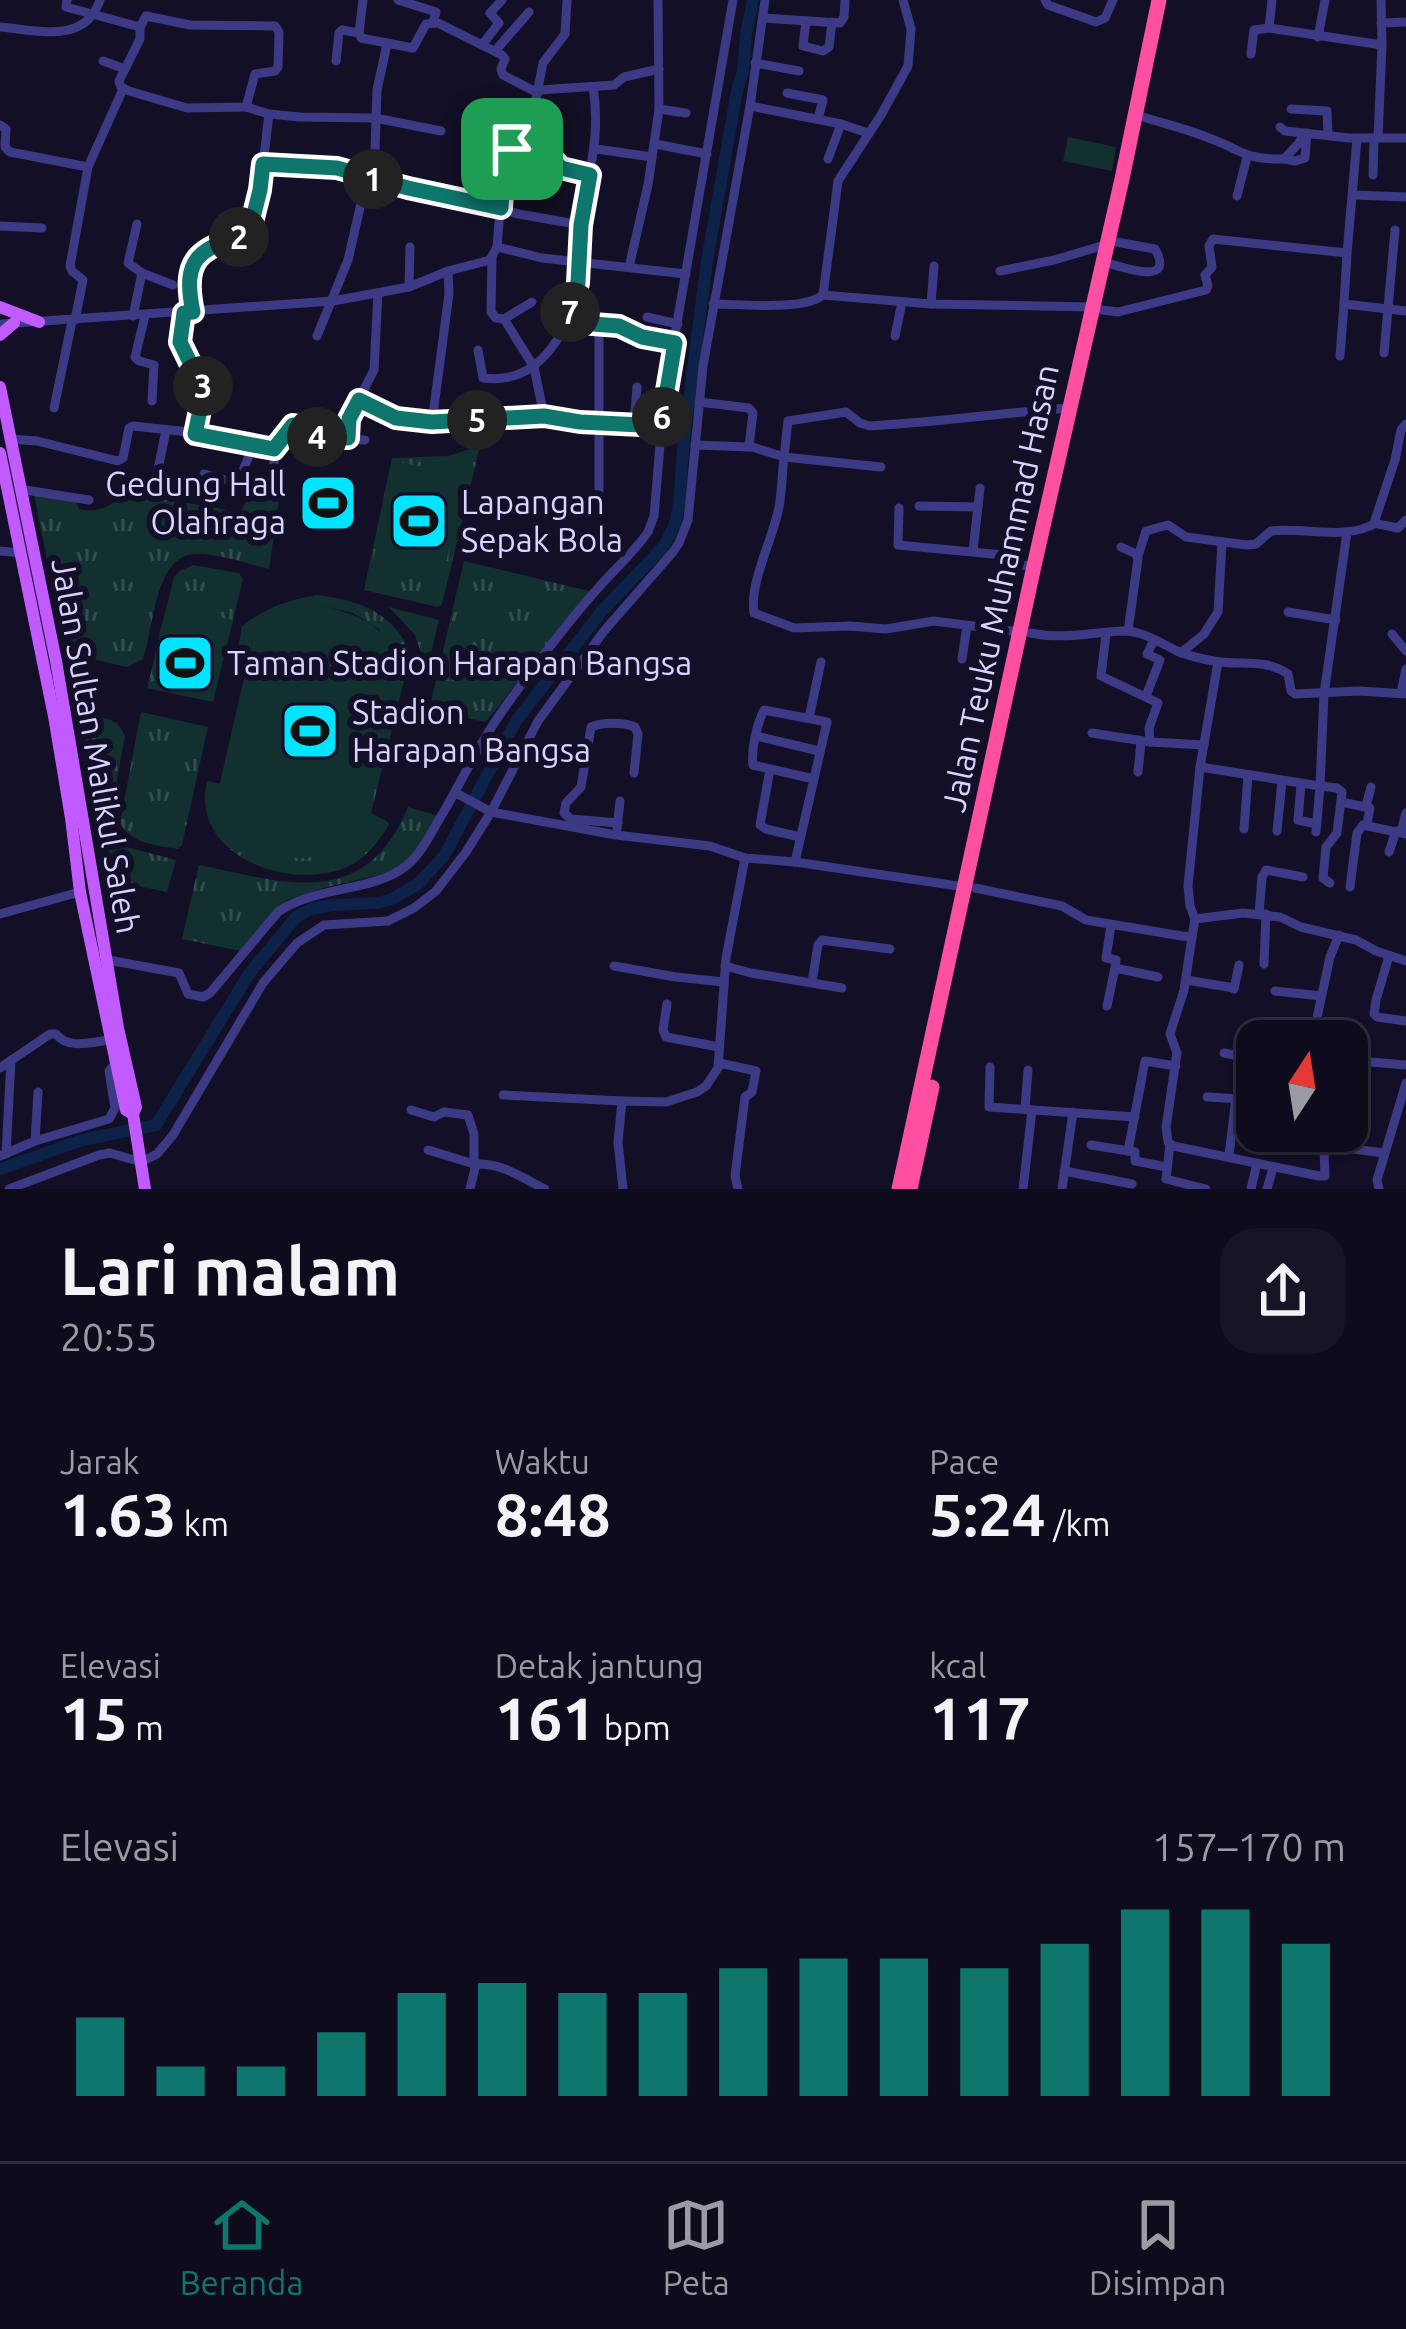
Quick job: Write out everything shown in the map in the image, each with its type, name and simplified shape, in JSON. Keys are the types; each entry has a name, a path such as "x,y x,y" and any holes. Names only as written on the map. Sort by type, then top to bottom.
{"highway":[{"name":"Jalan Teuku Muhammad Hasan","path":"910,1189 912,1156 1097,308 1119,267 1159,0"},
{"name":"Jalan Teuku Muhammad Hasan","path":"1136,133 1169,0"},
{"name":"Jalan Teuku Muhammad Hasan","path":"1025,633 1034,566 1067,444 1070,408 1119,243"},
{"name":"Jalan Teuku Muhammad Hasan","path":"899,1189 912,1156"}],"main road":[{"path":"0,307 39,322"},
{"path":"0,335 7,324"},
{"name":"Jalan Sultan Malikul Saleh","path":"0,387 21,553 38,603"},
{"name":"Jalan Sultan Malikul Saleh","path":"0,454 16,495 38,603 98,940 110,1040 126,1110 133,1116"},
{"name":"Jalan Sultan Malikul Saleh","path":"77,816 80,890 108,960 136,1107 133,1116 145,1189"}],"street":[{"path":"67,0 66,7 140,27"},
{"path":"0,27 65,31 85,23 100,0"},
{"path":"363,0 360,38 414,48 424,26 433,22 495,51 506,59 502,75 538,92 614,85 624,77 659,70"},
{"path":"398,0 436,11 433,22"},
{"path":"482,45 499,23 490,13 502,0"},
{"path":"544,416 534,367 504,319 490,308 504,161 531,124 543,63 565,34 567,0"},
{"path":"629,267 659,109 658,0"},
{"path":"108,960 179,973 188,994 203,997 288,905 405,868 459,795 480,743 502,710 648,532 654,516 661,426 733,0"},
{"path":"9,1189 99,1155 158,1154 263,983 297,943 324,925 388,921 436,891 466,852 538,721 604,631 679,543 688,520 713,304 765,0"},
{"path":"763,18 839,23 844,20 845,0"},
{"path":"823,295 838,182 908,66 911,28 903,0"},
{"path":"1046,0 1048,5 1096,22 1105,18 1113,0"},
{"path":"1270,28 1272,0"},
{"path":"1318,38 1325,0"},
{"path":"1373,175 1381,0"},
{"path":"495,51 529,12"},
{"path":"246,107 255,74 278,68 278,28 188,25 148,16 119,81 123,89 187,108 246,107 269,113 375,118 441,131"},
{"path":"806,21 803,46 823,51 829,47 832,22"},
{"path":"1381,22 1406,22"},
{"path":"184,40 188,25"},
{"path":"1251,55 1253,31 1259,28 1382,45"},
{"path":"336,61 340,31 359,33"},
{"path":"317,336 351,249 370,178 378,82 387,44"},
{"path":"103,61 125,69"},
{"path":"755,63 799,70"},
{"path":"478,350 486,380 520,375 553,348 568,318 596,149 593,87"},
{"path":"54,408 83,280 70,266 88,166 123,89"},
{"path":"788,92 823,100 818,119"},
{"path":"750,106 868,133"},
{"path":"659,109 686,113"},
{"path":"1291,109 1327,111 1328,135"},
{"path":"195,434 204,391 180,342 191,267 225,239 249,234 260,190 269,113"},
{"path":"828,159 841,124"},
{"path":"0,125 7,128 5,147 10,152 88,166"},
{"path":"1280,128 1357,139 1406,138"},
{"path":"491,132 515,146 551,157 561,168 590,175"},
{"path":"1136,133 1214,140 1246,157 1284,159 1306,133"},
{"path":"1340,356 1357,139"},
{"path":"655,144 706,154"},
{"path":"596,149 652,158"},
{"path":"1237,196 1246,157"},
{"path":"263,164 337,168 581,225"},
{"path":"1354,195 1406,197"},
{"path":"137,224 128,262 173,285"},
{"path":"0,226 42,228"},
{"path":"1384,353 1395,230"},
{"path":"713,304 812,303 823,295 1118,311 1206,290 1213,239 1348,254"},
{"path":"1000,271 1119,243 1155,249 1160,256 1156,270 1148,274 1119,267"},
{"path":"410,247 410,287"},
{"path":"7,324 333,301 410,287 494,252 686,274"},
{"path":"932,304 934,266"},
{"path":"432,422 448,271"},
{"path":"142,273 135,357 154,366 152,401"},
{"path":"348,438 349,419 374,370 378,293"},
{"path":"504,319 532,302"},
{"path":"895,337 902,302"},
{"path":"1344,304 1406,310"},
{"path":"647,317 678,324"},
{"path":"568,318 619,326 642,337 675,343"},
{"path":"598,493 599,326"},
{"path":"634,424 637,387"},
{"path":"359,400 396,418 432,422 544,416 661,426"},
{"path":"699,402 752,410 751,447"},
{"path":"1070,408 870,426 846,412 791,419 780,504 755,590 754,613 794,628 886,629 934,622 1076,637 1128,631 1181,653 1280,668 1288,674 1293,693 1403,694 1406,669"},
{"path":"1376,523 1406,424"},
{"path":"270,488 276,449 293,425 309,428 313,437 365,440"},
{"path":"10,439 118,461 124,455 130,427 276,449"},
{"path":"155,484 166,430"},
{"path":"204,474 242,484 254,446"},
{"path":"695,446 751,447 784,458 881,467"},
{"path":"973,551 980,488"},
{"path":"16,495 88,500"},
{"path":"919,506 978,507"},
{"path":"899,508 898,545 1016,557 1020,565 1034,566"},
{"path":"1128,631 1146,531 1168,525 1186,537 1256,544 1266,532 1347,532 1376,523 1398,528 1406,520"},
{"path":"881,522 898,524"},
{"path":"1301,784 1298,820 1316,828 1324,694 1347,532"},
{"path":"1181,653 1204,634 1218,612 1222,543"},
{"path":"1121,548 1138,556"},
{"path":"0,551 21,553"},
{"path":"1288,612 1336,620"},
{"path":"962,659 967,626"},
{"path":"1106,634 1101,676 1158,705 1138,772"},
{"path":"1392,634 1406,650"},
{"path":"1146,696 1160,659 1148,654 1154,640"},
{"path":"809,718 821,662"},
{"path":"1206,1189 1166,1179 1170,1144 1166,1127 1177,1053 1170,1034 1186,980 1195,919 1188,886 1200,767 1218,662"},
{"path":"795,862 814,779 819,751 827,722 764,710 753,765 814,779"},
{"path":"634,773 638,734 634,727 591,727 581,787 568,800 564,813 572,819 710,846 745,858 970,887 1062,906 1086,920 1192,937"},
{"path":"1092,734 1204,745"},
{"path":"756,736 819,751"},
{"path":"1200,767 1340,789 1337,832 1326,847 1323,878 1330,883"},
{"path":"770,770 760,825 800,836"},
{"path":"1244,829 1248,776"},
{"path":"1277,830 1282,781"},
{"path":"1366,806 1371,787"},
{"path":"459,795 488,811 617,829"},
{"path":"617,829 620,802"},
{"path":"1341,802 1370,808 1367,824"},
{"path":"1389,852 1406,813"},
{"path":"1349,887 1357,833 1363,825 1401,832"},
{"path":"503,1095 666,1102 697,1092 713,1077 719,1063 725,966 745,858"},
{"path":"1264,964 1262,877 1266,870 1303,877"},
{"path":"0,912 80,890"},
{"path":"1195,919 1220,914 1280,917 1406,961"},
{"path":"1107,1006 1116,960 1105,956 1111,925"},
{"path":"1318,1020 1339,935"},
{"path":"812,982 822,940 890,949"},
{"path":"1389,956 1375,1014 1406,1021"},
{"path":"1186,980 1233,991 1239,965"},
{"path":"614,966 724,982"},
{"path":"725,966 842,988"},
{"path":"1115,968 1158,977"},
{"path":"1275,991 1321,996"},
{"path":"667,1004 666,1037 719,1047"},
{"path":"0,1068 50,1034 72,1044 110,1040"},
{"path":"1224,1053 1236,1056"},
{"path":"11,1060 3,1155 112,1116 115,1108 108,1075 115,1064"},
{"path":"1128,1151 1145,1061 1176,1066"},
{"path":"1368,1062 1406,1065"},
{"path":"719,1063 756,1071 752,1092 745,1097 735,1175 738,1189"},
{"path":"990,1067 988,1106 1135,1118"},
{"path":"1023,1189 1028,1070"},
{"path":"1379,1189 1377,1180 1402,1112 1406,1083"},
{"path":"35,1142 38,1091"},
{"path":"1208,1097 1236,1098 1229,1155"},
{"path":"622,1101 617,1142 622,1189"},
{"path":"411,1110 434,1117 444,1112 468,1115 475,1164 470,1189"},
{"path":"1062,1189 1073,1112"},
{"path":"1170,1144 1311,1176 1325,1176 1324,1150 1330,1146 1384,1153"},
{"path":"1091,1145 1136,1153 1135,1161 1167,1167"},
{"path":"428,1150 506,1168 541,1188"},
{"path":"1251,1189 1257,1163"},
{"path":"1267,1189 1274,1168"},
{"path":"1064,1171 1100,1183 1132,1184"},
{"path":"1309,1189 1311,1176"}],"green space":[{"path":"1068,137 1116,147 1112,171 1063,161"},
{"name":"Lapangan Sepak Bola","path":"480,446 442,604 438,607 364,590 392,458 448,456"},
{"name":"Lapangan Sepak Bola","path":"396,461 465,477 442,580 372,565"},
{"path":"125,493 240,513 247,500 279,500 269,569 211,555 181,558 163,581 143,659 127,667 66,653 34,495 93,510"},
{"path":"464,561 589,591 486,722 429,710"},
{"path":"193,565 239,573 243,579 213,702 147,688 174,577"},
{"name":"Stadion Harapan Bangsa","path":"317,595 353,602 381,616 403,638 418,672 404,681 371,813 389,825 355,863 300,875 249,862 229,848 213,830 206,807 207,781 220,784 218,792 380,630 353,613 323,606 253,639 250,652 238,649 242,626 277,606"},
{"path":"167,605 233,620 226,649 159,635"},
{"name":"Stadion Harapan Bangsa","path":"323,606 377,629 391,645 397,685 361,834 336,851 295,858 237,832 226,818 218,791 253,639 274,616"},
{"path":"389,607 439,620 427,671 415,635"},
{"name":"Taman Stadion Harapan Bangsa","path":"165,644 212,655 205,683 159,672"},
{"path":"141,712 208,727 178,849 137,839 120,823"},
{"path":"79,714 113,721 125,736 110,816 113,831 123,846 176,860 167,892 105,879"},
{"path":"408,807 438,816 404,865 287,900 241,951 182,939 199,865 292,882 346,876 369,862 390,840"}],"waterway":[{"path":"0,1169 82,1140 156,1125 249,974 296,917 311,909 392,899 418,884 444,856 516,721 602,611 664,546 679,504 707,261 753,0"}],"place":[{"name":"Gedung Hall Olahraga","path":"328,503"},
{"name":"Lapangan Sepak Bola","path":"419,521"},
{"name":"Taman Stadion Harapan Bangsa","path":"185,663"},
{"name":"Stadion Harapan Bangsa","path":"310,731"}],"route":[{"path":"512,149 551,157 561,168 590,175 578,283 568,318 624,327 642,337 675,343 661,426 544,416 432,422 396,418 359,400 349,419 348,438 313,437 309,428 293,425 274,449 195,434 204,391 180,342 184,313 193,312 191,267 225,239 249,234 263,164 337,168 501,208 504,161 512,149"}]}
